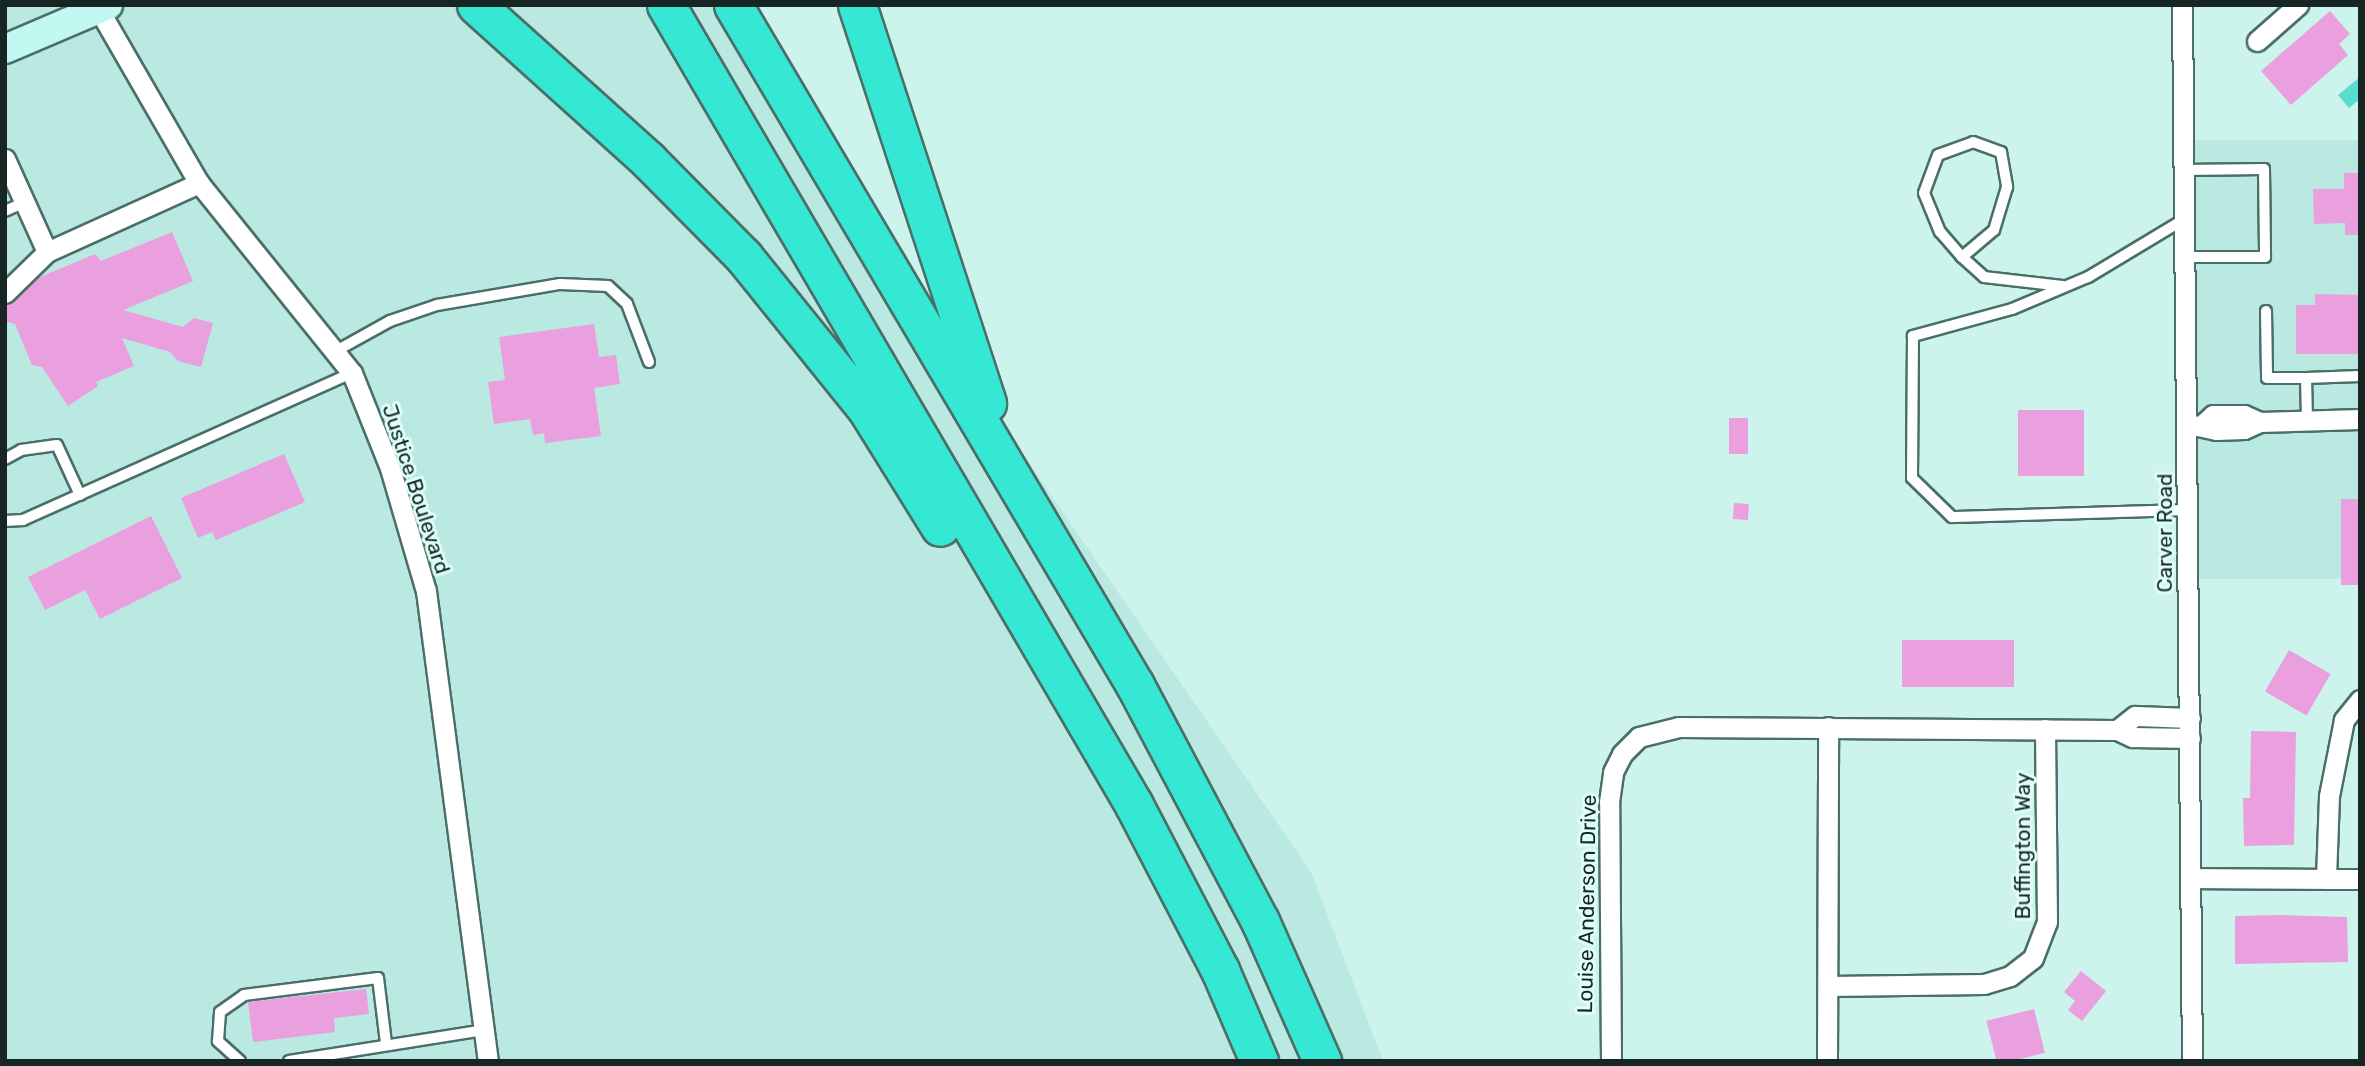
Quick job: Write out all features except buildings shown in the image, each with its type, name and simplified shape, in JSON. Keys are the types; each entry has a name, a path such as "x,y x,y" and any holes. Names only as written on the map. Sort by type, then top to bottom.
{"highway":[{"path":"476,5 648,160 744,257 808,334 866,408 1014,646 1133,805"},
{"path":"666,5 1133,805 1220,970 1259,1061"},
{"path":"733,5 1018,486 1217,834 1322,1061"},
{"path":"857,5 956,313 1018,486"}],"street":[{"name":"Carver Road","path":"2182,5 2184,257 2196,424 2188,510 2192,1061"},
{"path":"2257,41 2298,5"},
{"path":"5,49 104,7"},
{"name":"Justice Boulevard","path":"104,7 199,183 352,373 390,468 426,591 488,1061"},
{"path":"5,159 47,252"},
{"path":"5,293 47,252 199,183"},
{"path":"2196,424 2216,430 2244,429 2260,422 2360,419"},
{"path":"2326,878 2329,796 2344,720 2360,700"},
{"name":"Louise Anderson Drive","path":"1611,1061 1609,802 1613,772 1622,754 1639,737 1679,727 2117,730 2134,716 2190,728"},
{"path":"1827,1061 1828,727"},
{"name":"Buffington Way","path":"1829,986 1984,984 2010,976 2033,958 2047,922 2045,729"},
{"path":"2190,878 2360,879"}],"lane":[{"path":"1962,257 1994,230 2007,187 2001,152 1973,142 1938,155 1924,193 1940,232 1962,257 1984,277 2066,286"},
{"path":"2184,170 2264,169 2265,244 2265,257 2184,257"},
{"path":"5,211 25,202"},
{"path":"2184,220 2066,286 2012,309 1913,336 1912,478 1952,517 2188,510"},
{"path":"336,351 390,321 437,304 560,284 608,286 626,304 649,362"},
{"path":"2266,311 2267,378 2360,376"},
{"path":"5,521 23,520 352,373"},
{"path":"2306,378 2307,419"},
{"path":"5,459 21,450 57,445 80,495"},
{"path":"240,1061 218,1041 220,1012 244,995 378,978 386,1043"},
{"path":"289,1061 386,1043 484,1030"}],"shaded area":[{"path":"5,5 713,5 1311,872 1383,1061 5,1061"},
{"path":"2360,77 2360,99 2349,108 2338,95"},
{"path":"2176,140 2360,140 2360,579 2176,579"}]}
